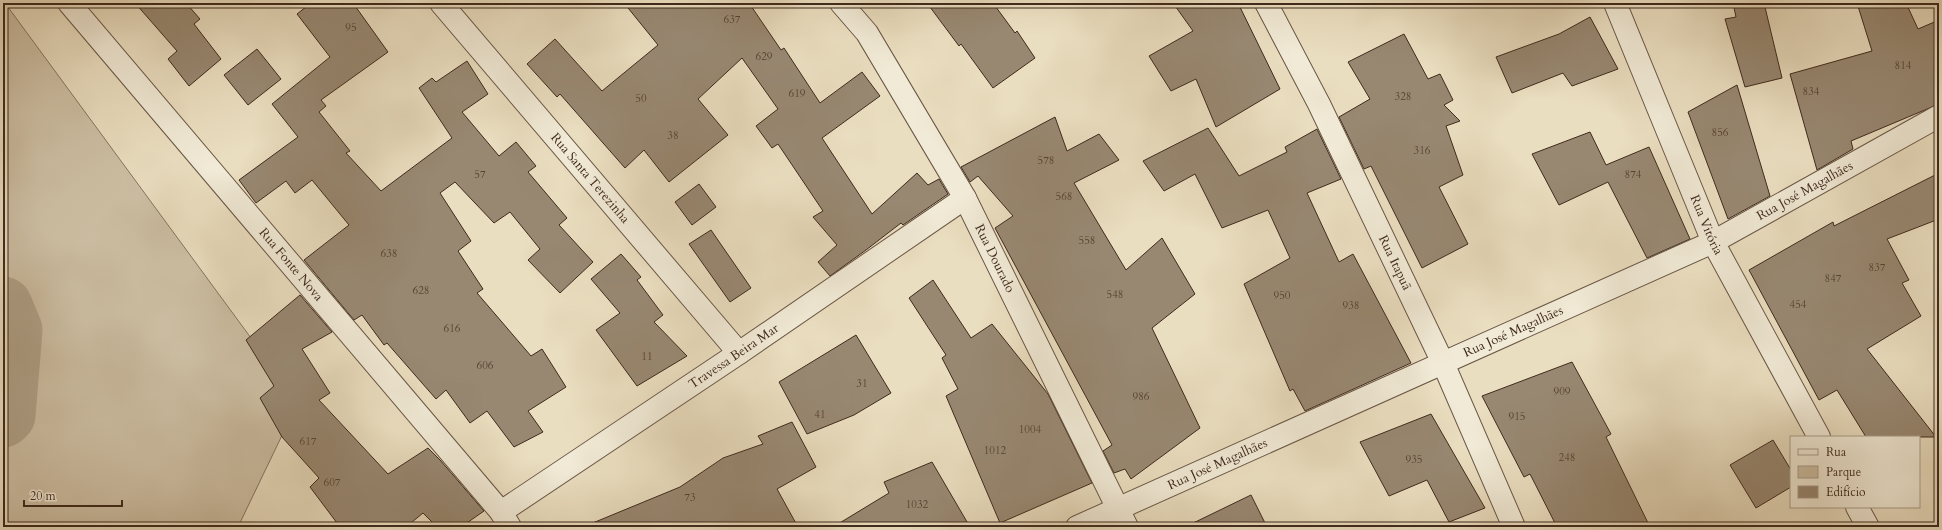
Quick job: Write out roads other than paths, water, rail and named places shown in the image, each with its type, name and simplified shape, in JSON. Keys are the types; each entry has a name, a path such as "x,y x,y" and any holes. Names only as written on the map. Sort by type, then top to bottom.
{"street":[{"name":"Rua Fonte Nova","path":"69,3 506,519"},
{"name":"Rua Santa Terezinha","path":"441,3 739,353"},
{"name":"Rua Dourado","path":"841,3 867,33 965,198 1123,518"},
{"name":"Rua Itapuã","path":"1266,3 1319,104 1443,363 1514,527"},
{"name":"Rua Vitória","path":"1615,3 1713,242 1818,436"},
{"name":"Rua José Magalhães","path":"1077,527 1123,518 1443,363 1713,242 1939,116"},
{"name":"Travessa Beira Mar","path":"506,519 739,353 965,198"},
{"path":"1858,508 1868,527"}],"waterway":[{"path":"3,306 13,330 6,415 3,418"}]}
